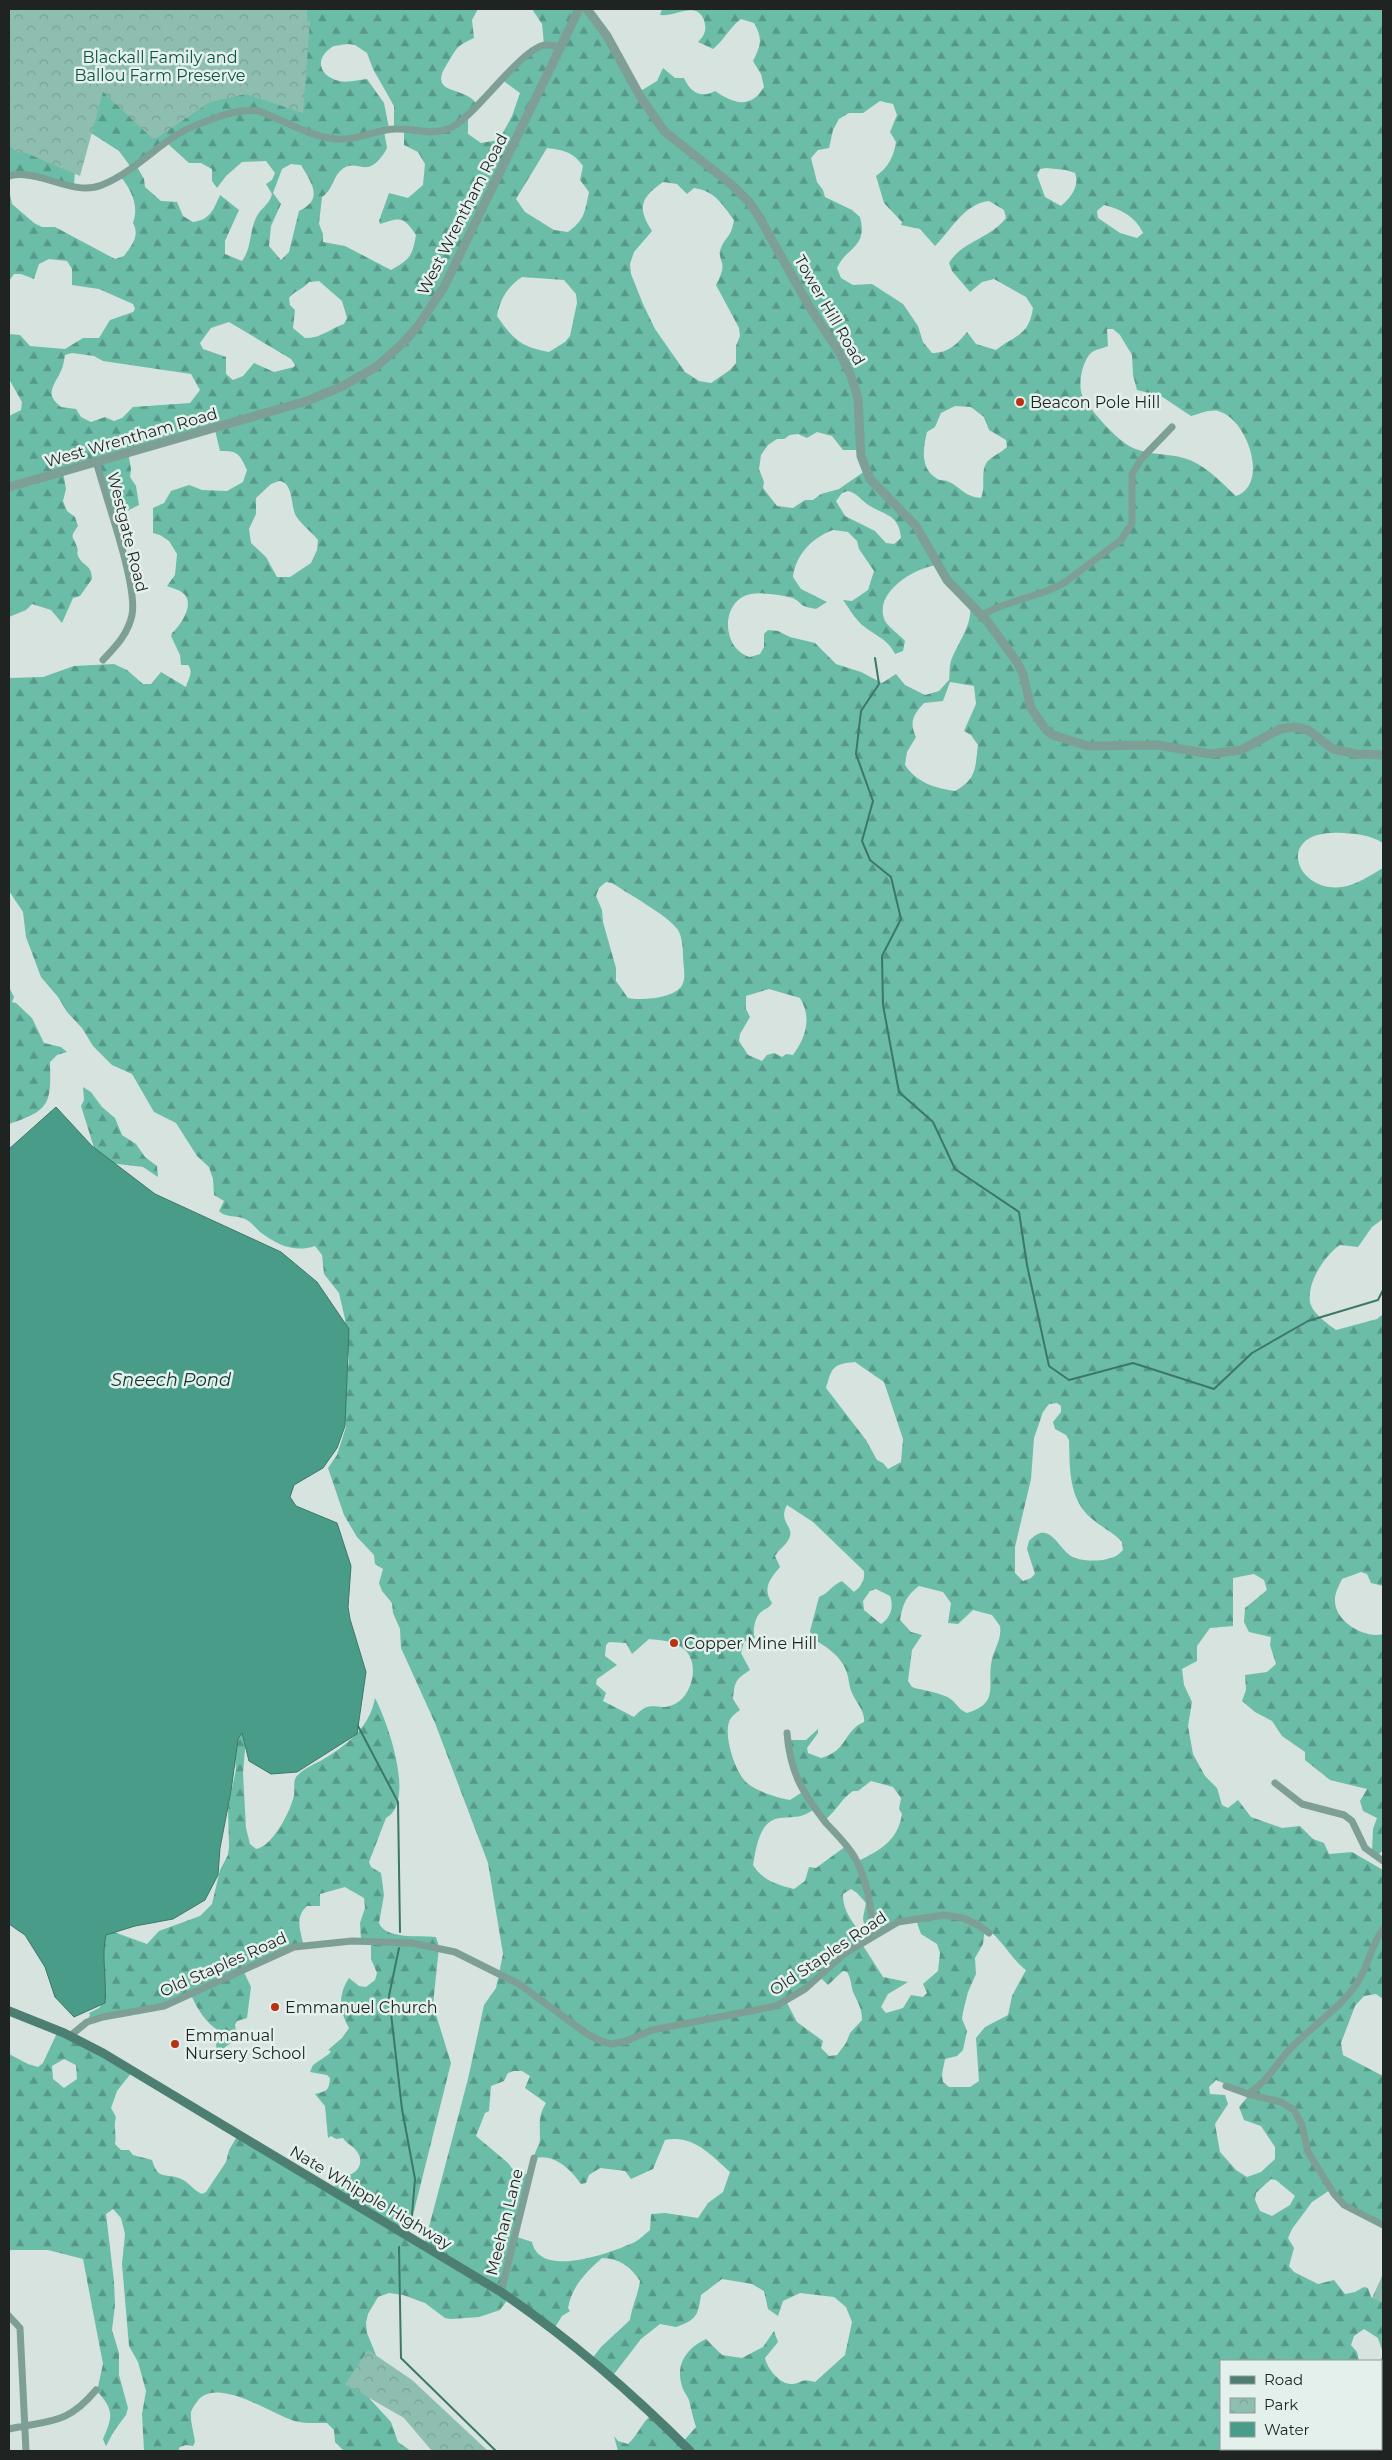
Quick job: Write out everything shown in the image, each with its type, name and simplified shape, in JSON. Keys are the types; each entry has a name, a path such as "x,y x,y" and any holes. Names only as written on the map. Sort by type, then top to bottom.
{"main road":[{"name":"Nate Whipple Highway","path":"9,2011 70,2036 145,2077 501,2292 563,2336 610,2375 690,2451"}],"street":[{"name":"West Wrentham Road","path":"9,487 307,401 361,377 390,355 418,326 444,288 579,9"},
{"name":"Tower Hill Road","path":"587,9 607,36 640,96 664,131 732,186 749,202 759,217 809,306 841,355 851,376 858,398 861,456 870,479 916,526 947,580 981,615 1020,667 1031,708 1040,723 1053,735 1072,742 1095,746 1122,744 1158,745 1198,753 1221,754 1241,750 1280,729 1295,727 1308,730 1333,749 1356,754 1383,755"},
{"path":"9,176 26,174 75,187 99,186 118,176 183,131 230,113 248,110 259,111 324,137 338,140 397,129 430,133 440,132 456,125 530,54 545,45 561,47"},
{"path":"981,615 1056,587 1121,540 1132,523 1132,474 1142,458 1172,427"},
{"name":"Westgate Road","path":"96,461 128,575 133,605 132,615 123,638 103,660"},
{"path":"787,1733 789,1757 802,1787 819,1814 855,1857 859,1866 870,1902 873,1936"},
{"path":"1275,1782 1302,1804 1344,1814 1352,1821 1366,1848 1383,1861"},
{"name":"Old Staples Road","path":"70,2036 88,2022 102,2017 164,2006 294,1947 352,1941 412,1943 455,1952 519,1984 594,2038 612,2044 620,2043 652,2030 776,2006 805,1989 844,1954 898,1922 944,1915 963,1918 978,1924 989,1933"},
{"path":"1248,2094 1267,2080 1293,2045 1324,2019 1359,1980 1378,1936 1383,1929"},
{"path":"1226,2086 1273,2100 1294,2110 1302,2125 1308,2152 1334,2194 1344,2205 1383,2225"},
{"name":"Meehan Lane","path":"501,2292 534,2158"},
{"path":"9,2316 20,2328 26,2451"},
{"path":"9,2430 49,2422 78,2411 96,2390"}],"green space":[{"path":"9,9 478,9 472,20 474,38 455,51 442,74 441,81 444,86 464,94 477,104 468,114 468,134 481,143 499,140 512,116 520,93 501,79 544,44 542,24 532,9 587,9 639,92 657,81 663,68 675,78 684,78 689,87 696,93 705,94 715,91 728,99 747,102 759,94 764,87 761,74 753,61 760,42 759,33 754,23 741,19 713,49 698,42 704,35 705,30 704,20 700,14 691,10 660,15 662,9 1383,9 1383,843 1359,834 1321,834 1307,840 1299,849 1298,860 1303,871 1312,880 1325,886 1347,886 1383,868 1383,1219 1372,1227 1358,1247 1340,1245 1329,1255 1314,1278 1311,1286 1310,1302 1321,1318 1336,1330 1377,1319 1383,1314 1383,1586 1371,1583 1367,1574 1361,1572 1342,1579 1337,1590 1335,1602 1340,1616 1353,1627 1368,1634 1383,1634 1383,1850 1378,1855 1372,1852 1373,1829 1377,1818 1363,1811 1360,1801 1367,1789 1330,1780 1305,1760 1305,1752 1282,1736 1272,1721 1255,1712 1242,1701 1246,1690 1245,1675 1267,1672 1276,1664 1270,1645 1271,1637 1249,1632 1244,1622 1245,1608 1267,1590 1264,1580 1254,1574 1233,1578 1233,1626 1210,1628 1197,1646 1197,1661 1182,1669 1184,1685 1192,1702 1188,1726 1193,1754 1205,1776 1217,1788 1222,1805 1228,1808 1238,1800 1251,1817 1282,1828 1300,1826 1313,1839 1324,1843 1329,1854 1352,1852 1383,1870 1383,1999 1376,1994 1364,1996 1355,2006 1341,2043 1343,2055 1381,2075 1383,2074 1383,2224 1356,2210 1330,2190 1312,2202 1292,2229 1288,2238 1294,2248 1289,2266 1294,2272 1318,2284 1334,2280 1345,2294 1355,2292 1364,2287 1368,2288 1371,2297 1383,2303 1383,2353 1378,2338 1364,2329 1354,2336 1351,2345 1357,2352 1359,2360 1220,2360 1220,2450 1382,2450 1383,2400 1383,2451 618,2451 614,2436 618,2441 628,2444 651,2415 681,2444 696,2427 689,2400 680,2378 680,2371 688,2352 706,2339 722,2355 742,2358 763,2347 774,2331 778,2342 765,2358 771,2371 787,2384 804,2381 815,2382 845,2355 852,2322 846,2307 834,2297 800,2293 783,2301 778,2316 768,2309 764,2291 752,2284 722,2279 701,2295 699,2308 692,2319 676,2327 660,2324 641,2339 611,2378 591,2360 601,2347 630,2320 640,2281 624,2264 608,2258 602,2258 585,2274 576,2286 568,2308 570,2311 562,2316 554,2329 508,2299 500,2310 479,2317 451,2319 445,2318 425,2303 403,2295 389,2293 378,2297 368,2314 366,2323 367,2333 376,2355 369,2398 391,2422 398,2442 411,2451 344,2451 335,2442 334,2430 327,2423 294,2421 242,2398 216,2393 205,2395 196,2403 191,2411 195,2442 193,2446 186,2445 180,2447 178,2451 144,2451 142,2414 146,2391 138,2362 129,2346 122,2264 125,2234 121,2218 113,2209 106,2214 114,2281 115,2305 112,2330 119,2353 119,2375 128,2408 126,2415 106,2446 103,2439 109,2424 110,2413 107,2403 97,2391 103,2364 83,2259 48,2250 9,2250 9,2054 38,2067 43,2063 57,2033 132,2072 117,2091 111,2108 116,2117 115,2144 121,2150 129,2150 133,2155 152,2160 159,2173 182,2179 202,2194 206,2192 226,2162 229,2150 238,2135 331,2191 342,2176 352,2174 359,2167 360,2163 359,2154 343,2138 336,2139 331,2136 328,2138 325,2106 315,2094 327,2090 330,2078 327,2075 310,2072 313,2065 329,2054 331,2051 328,2050 342,2038 349,2028 343,2015 341,2003 343,1990 349,1978 359,1986 366,1987 375,1980 377,1973 371,1959 371,1943 361,1940 360,1923 365,1908 364,1898 345,1887 320,1894 320,1906 307,1906 303,1910 299,1923 303,1943 278,1951 244,1972 251,1987 247,2018 237,2021 235,2025 237,2037 217,2053 216,2042 219,2031 202,2015 191,1995 162,2006 87,2021 89,2013 99,2008 104,2001 97,1957 106,1932 111,1931 147,1944 159,1931 200,1916 212,1904 220,1870 228,1855 228,1808 236,1769 233,1742 241,1733 246,1738 243,1773 246,1828 250,1844 256,1849 268,1842 285,1819 294,1795 297,1776 340,1748 356,1735 368,1718 375,1698 386,1725 397,1761 399,1796 395,1809 386,1818 369,1862 371,1867 381,1873 384,1895 379,1923 389,1932 404,1936 436,1937 439,1947 433,2005 451,2063 408,2235 424,2246 468,2079 484,2005 496,1988 503,1954 488,1863 435,1723 401,1648 400,1629 393,1613 392,1603 382,1591 379,1583 383,1569 375,1564 374,1555 357,1537 344,1515 328,1468 337,1455 346,1427 343,1402 349,1361 345,1319 339,1293 324,1274 322,1255 315,1246 300,1249 280,1244 260,1232 247,1220 225,1215 219,1211 224,1201 214,1195 213,1179 209,1167 197,1156 176,1123 154,1112 132,1074 112,1065 93,1046 82,1028 67,1012 58,997 41,977 26,937 23,912 9,891 9,678 43,677 74,666 114,664 127,670 143,684 151,684 161,672 186,687 190,676 190,668 188,665 181,665 180,655 171,636 185,616 188,605 185,595 181,591 167,586 175,575 177,554 169,541 153,533 153,508 164,503 171,491 189,485 202,490 227,491 243,482 247,470 237,454 220,451 215,430 128,452 131,469 130,477 136,486 139,505 119,515 112,514 96,463 63,472 66,489 63,501 67,511 75,517 78,526 73,533 78,549 77,553 80,560 91,571 92,579 80,596 73,598 62,623 51,610 32,604 26,610 9,617 9,416 21,410 22,402 9,379 9,334 20,335 30,346 65,349 83,338 99,338 110,320 133,312 135,309 133,304 99,289 72,285 72,269 67,261 49,259 39,264 34,279 21,274 14,274 9,281 9,190 12,204 34,223 42,227 55,227 115,259 124,256 130,248 136,232 133,223 135,205 121,177 130,166 119,151 88,131 75,171 74,185 9,176","holes":["348,44 355,45 367,53 373,69 394,106 394,126 404,131 404,145 418,152 425,164 423,185 408,198 389,193 379,221 380,224 392,220 404,221 416,235 409,257 391,270 345,246 323,242 323,234 319,224 322,197 329,190 339,172 348,166 368,167 373,165 387,148 384,131 389,128 384,103 367,79 349,82 339,81 332,79 321,67 321,62 326,52 332,47","880,101 893,104 897,115 890,132 896,142 895,147 887,165 876,176 884,203 902,222 901,225 920,229 935,246 959,218 972,207 989,201 1004,210 1006,218 999,225 961,250 949,263 952,271 970,292 982,282 994,279 1026,297 1033,308 1025,330 996,350 976,344 967,332 948,350 932,353 923,342 918,326 903,304 872,284 853,285 841,278 837,268 859,241 862,227 860,217 852,210 825,197 823,190 817,182 811,158 818,150 829,148 833,130 839,119 849,113 863,113","167,143 189,163 201,163 212,169 212,181 217,188 226,176 242,162 266,161 275,173 272,180 266,184 272,194 271,197 254,221 247,250 242,261 225,254 225,241 239,210 220,195 211,213 204,219 193,222 183,216 177,202 161,201 145,187 144,179 136,165","547,148 568,152 576,158 583,166 580,180 589,192 583,215 574,228 568,232 554,230 525,212 516,199","291,164 301,165 312,185 314,196 307,206 299,211 289,252 281,260 269,246 271,226 281,204 273,193 282,169","1040,169 1066,170 1075,173 1074,191 1061,206 1045,197 1037,175","663,182 677,184 687,194 694,188 713,195 734,220 730,234 720,250 722,269 716,285 739,328 740,336 736,346 736,363 730,370 711,383 699,381 685,372 655,329 631,274 630,264 634,252 652,231 644,216 643,204 645,198","1104,205 1127,214 1136,222 1143,233 1137,238 1120,233 1098,218 1097,211","522,277 564,280 576,294 577,303 570,336 565,342 549,352 531,348 518,341 508,331 497,316 500,304 513,284","319,281 342,301 347,318 344,324 321,335 305,338 293,328 295,310 290,305 289,298 309,282","229,322 291,359 295,365 294,367 274,372 254,363 243,376 233,380 226,374 226,357 203,349 200,343 211,328","1107,329 1113,329 1120,335 1132,355 1133,375 1137,390 1161,396 1191,416 1208,411 1218,411 1228,416 1238,426 1251,452 1253,466 1252,479 1246,489 1236,496 1200,465 1179,457 1139,450 1131,447 1112,432 1087,403 1080,387 1081,374 1088,357 1094,351 1108,346","72,353 94,356 103,361 191,374 200,390 190,403 133,407 122,418 114,421 105,417 91,422 81,417 76,409 61,407 53,398 53,386 62,369 65,355","955,406 971,407 984,417 989,430 1006,440 1007,447 989,460 985,466 981,498 970,495 952,483 939,480 931,474 927,469 924,457 927,432 935,427 941,413","817,432 832,436 843,450 861,450 865,471 839,489 821,494 813,500 805,500 793,508 777,506 763,488 764,482 759,469 761,455 768,445 777,439 784,439 790,435 798,434 807,438","279,481 284,482 291,494 297,518 318,540 317,550 311,563 290,577 277,577 266,557 251,543 249,529 256,514 256,498 271,484","848,491 854,493 873,508 894,519 900,530 901,538 894,544 886,543 875,531 845,516 836,501 842,493","833,530 848,532 857,541 859,549 874,571 868,590 852,601 843,600 860,623 884,640 895,654 903,651 905,641 885,621 883,611 885,601 898,583 918,571 938,565 962,591 968,600 970,615 951,661 949,680 939,691 925,695 905,685 896,674 882,683 861,672 836,664 815,643 790,637 778,631 768,630 764,634 764,647 760,654 750,657 740,652 734,645 729,635 729,614 741,598 756,593 778,595 793,598 803,606 816,609 827,602 801,589 793,577 801,554 812,542","950,682 974,686 976,704 964,731 971,735 978,745 974,772 967,782 955,791 927,784 915,776 905,765 907,752 916,737 913,719 924,703 943,701","606,882 612,883 648,905 673,925 678,930 683,950 684,977 680,988 675,992 659,997 628,998 616,981 616,968 603,922 602,910 596,896 599,888","769,989 800,998 806,1013 806,1027 793,1055 786,1054 782,1057 774,1053 767,1055 762,1061 748,1055 739,1041 740,1034 750,1017 746,1009 746,996","855,1362 884,1382 903,1439 901,1462 888,1469 877,1460 866,1440 826,1388 834,1368 842,1364","1057,1403 1061,1406 1061,1412 1053,1422 1055,1429 1066,1435 1069,1440 1074,1492 1083,1510 1122,1542 1123,1550 1116,1556 1093,1561 1075,1558 1069,1555 1049,1534 1043,1533 1029,1541 1027,1549 1035,1574 1023,1581 1015,1573 1015,1547 1031,1479 1034,1438 1043,1412 1049,1404","787,1505 813,1522 864,1571 862,1583 854,1592 842,1581 819,1597 810,1631 812,1638 832,1652 845,1667 850,1687 863,1714 864,1722 852,1730 836,1751 821,1758 808,1753 807,1748 818,1733 818,1729 806,1740 788,1740 795,1772 804,1791 790,1800 767,1794 747,1783 734,1762 728,1733 728,1724 731,1718 740,1710 733,1699 735,1685 741,1676 750,1670 741,1653 744,1642 755,1638 755,1622 761,1612 772,1603 769,1598 768,1584 780,1567 775,1556 790,1536 790,1529 784,1515","919,1586 943,1592 951,1603 948,1623 958,1624 973,1610 992,1615 1000,1626 999,1639 992,1659 990,1692 984,1704 978,1709 967,1713 948,1697 912,1687 908,1681 912,1650 922,1635 911,1632 900,1620 902,1609 911,1593","876,1589 890,1596 892,1608 881,1624 864,1610 863,1601 870,1591","649,1639 668,1641 681,1647 690,1656 693,1671 690,1687 686,1694 675,1704 663,1707 650,1706 640,1711 634,1717 603,1701 606,1693 596,1684 597,1679 617,1665 605,1656 606,1645 609,1642 626,1643 632,1654","871,1781 893,1787 901,1798 899,1809 902,1814 900,1823 897,1831 887,1843 874,1853 858,1861 846,1846 816,1868 809,1867 805,1881 794,1889 770,1881 761,1875 753,1865 760,1836 767,1824 780,1818 802,1815 816,1808 826,1819 845,1797 853,1791 858,1791","851,1889 866,1903 863,1918 865,1930 862,1934 852,1921 844,1905 843,1894","915,1917 921,1934 937,1944 940,1953 938,1971 923,1984 927,1993 923,1997 911,1995 903,2008 886,2013 881,2007 888,1994 908,1982 883,1977 862,1944","985,1928 996,1936 1015,1960 1026,1970 1012,1996 1008,2015 985,2027 976,2038 979,2081 970,2087 949,2087 943,2082 942,2074 945,2059 957,2056 963,2050 967,2031 962,2019 963,2012 968,1992 976,1974 975,1958 983,1944","843,1971 847,1972 850,1979 862,2020 850,2033 846,2043 837,2055 829,2056 821,2048 823,2041 797,2022 786,2001 821,1978 828,1985","64,2059 76,2065 77,2079 64,2088 53,2079 52,2066","514,2071 522,2071 530,2076 525,2088 546,2103 541,2116 540,2141 535,2158 549,2158 561,2164 581,2184 586,2183 589,2175 600,2168 625,2171 631,2179 653,2169 665,2140 675,2139 684,2140 701,2147 730,2172 723,2192 708,2203 698,2218 665,2213 651,2214 650,2230 635,2242 611,2252 578,2260 562,2261 548,2259 538,2253 532,2242 517,2237 530,2175 514,2171 508,2163 476,2136 485,2113 489,2111 491,2086 504,2081 508,2073","1216,2080 1250,2094 1239,2107 1244,2120 1261,2126 1275,2147 1275,2159 1261,2172 1247,2177 1236,2170 1220,2152 1215,2124 1228,2104 1225,2095 1210,2094 1209,2087","1271,2179 1276,2180 1295,2196 1290,2205 1272,2216 1260,2211 1255,2200 1256,2193"]},
{"name":"Blackall Family and Ballou Farm Preserve","path":"9,9 307,9 307,21 310,21 303,113 246,94 210,102 154,140 103,92 80,176 26,153 16,152 9,145"},
{"path":"9,987 14,997 12,1002 16,1003 32,1018 44,1043 61,1047 67,1052 57,1055 50,1062 50,1087 46,1103 33,1114 9,1124"},
{"path":"83,1087 91,1092 102,1107 115,1118 122,1135 136,1144 145,1157 157,1166 158,1177 143,1167 110,1163 95,1151 81,1106 84,1100"},
{"path":"1383,2274 1383,2303 1372,2298"},
{"path":"368,2350 412,2380 488,2451 432,2451 404,2418 345,2384"},
{"path":"1383,2356 1383,2400 1382,2360"}],"water":[{"name":"Sneech Pond","path":"56,1107 92,1146 155,1194 281,1252 317,1282 349,1329 345,1426 337,1448 323,1468 294,1485 290,1497 296,1506 337,1523 351,1566 348,1607 350,1619 366,1672 357,1734 297,1772 271,1774 249,1761 242,1733 238,1739 231,1791 220,1848 218,1875 205,1900 173,1919 135,1926 106,1935 104,1952 105,2003 74,2017 55,1997 45,1967 25,1935 9,1924 9,1149"}],"waterway":[{"path":"875,658 879,684 861,711 856,754 873,801 862,841 870,860 891,877 901,919 882,956 883,1005 899,1092 933,1122 955,1169 1019,1212 1027,1265 1049,1366 1069,1380 1133,1363 1214,1389 1252,1353 1308,1321 1378,1300 1383,1290"},
{"path":"358,1726 398,1802 400,1932"},
{"path":"399,1948 389,1996 402,2109 415,2179 411,2227"},
{"path":"399,2247 401,2358 496,2451"}],"place":[{"name":"Beacon Pole Hill","path":"1020,402"},
{"name":"Copper Mine Hill","path":"674,1643"},
{"name":"Emmanuel Church","path":"275,2007"},
{"name":"Emmanual Nursery School","path":"175,2044"}]}
